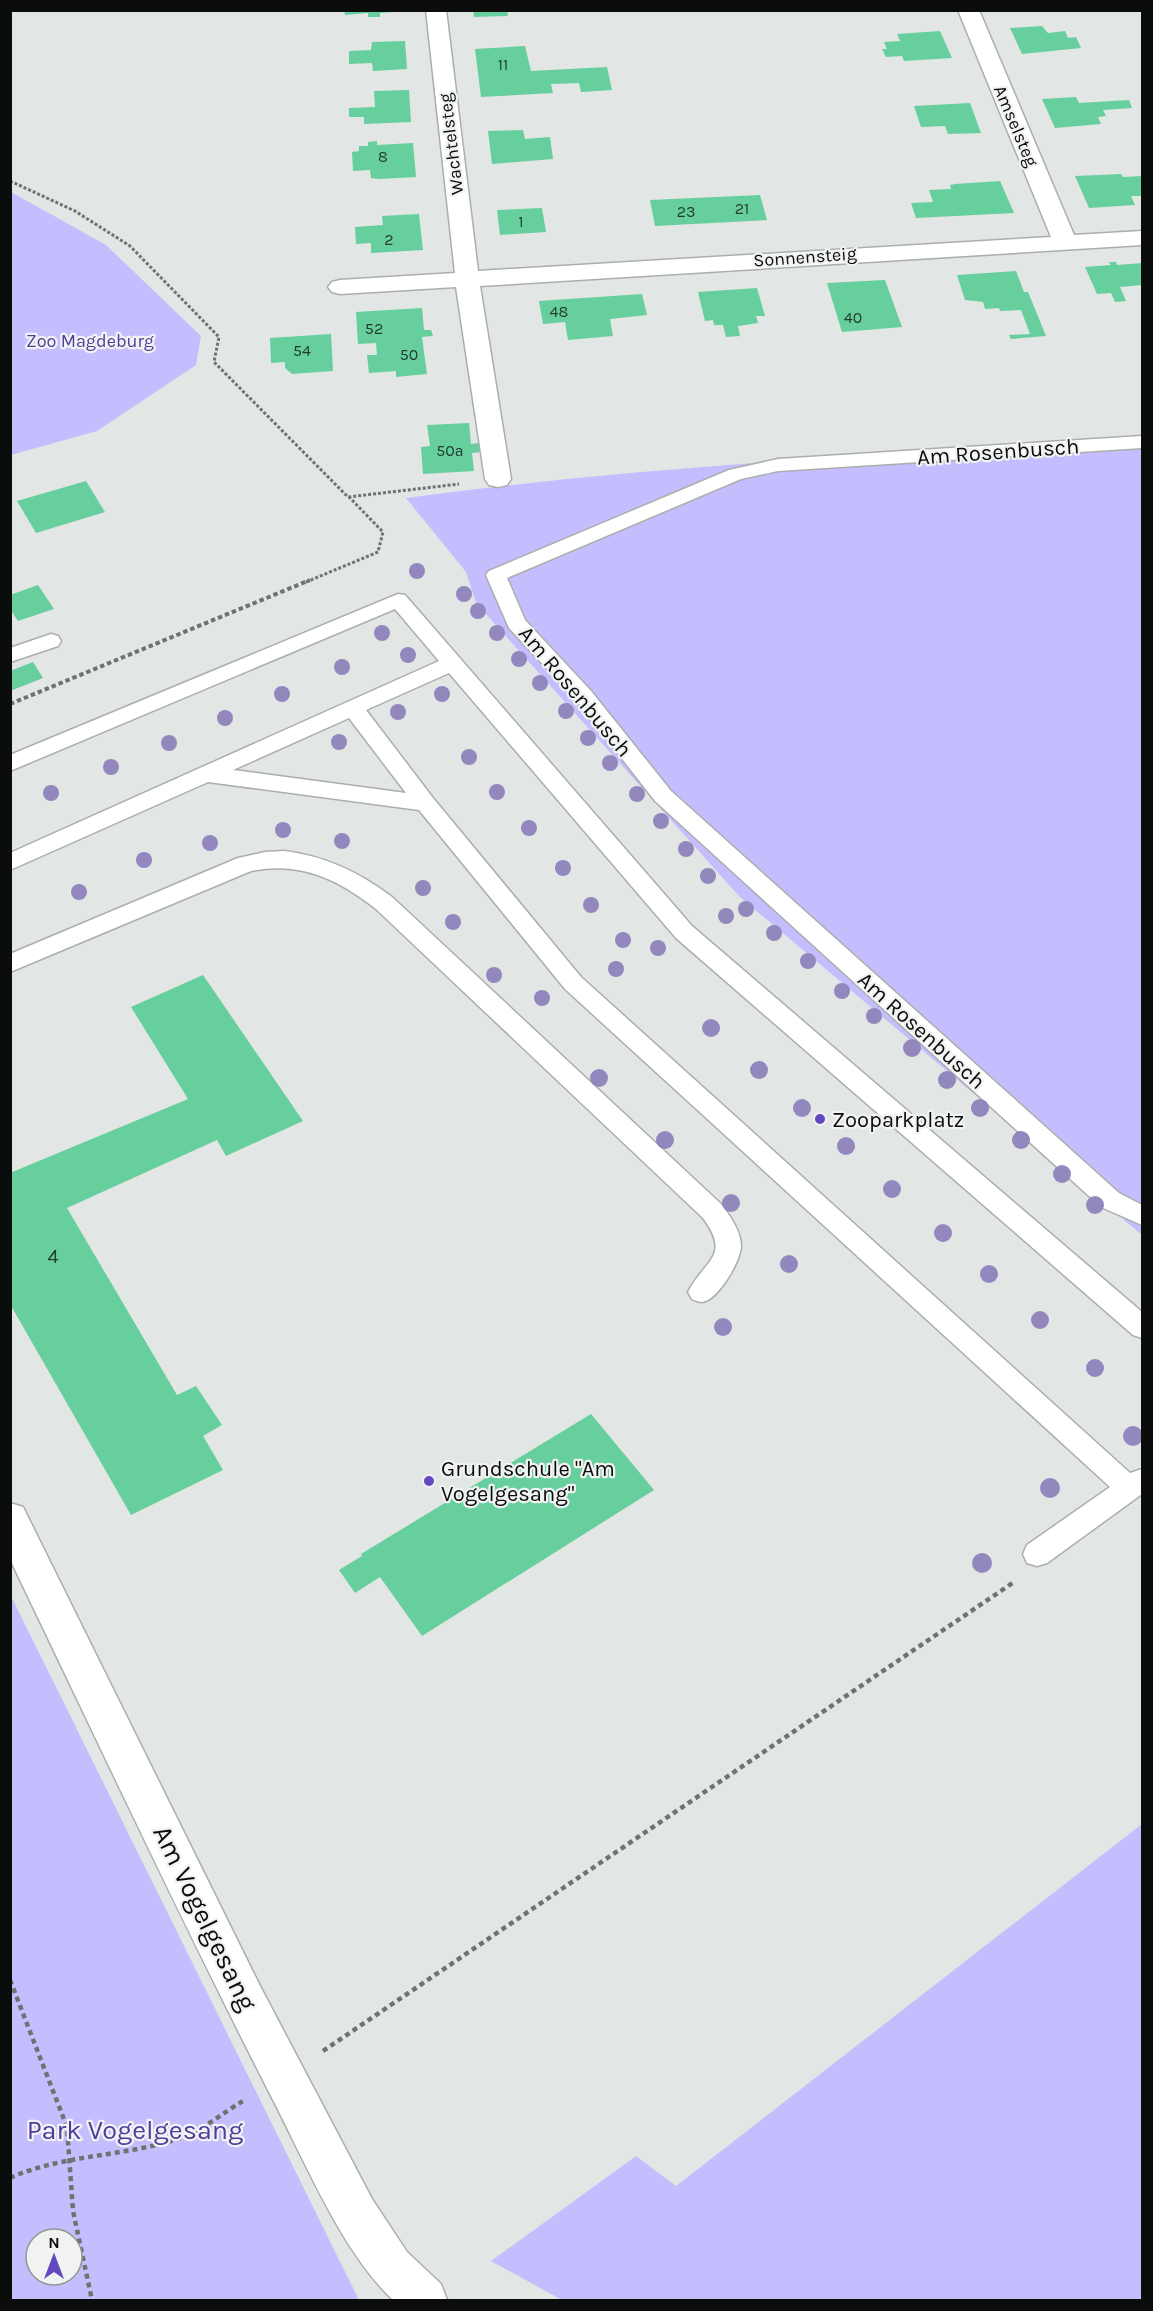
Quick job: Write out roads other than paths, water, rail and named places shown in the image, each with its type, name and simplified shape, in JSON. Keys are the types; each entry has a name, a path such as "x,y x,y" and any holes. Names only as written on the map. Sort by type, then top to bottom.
{"street":[{"name":"Wachtelsteg","path":"436,10 467,278"},
{"name":"Amselsteg","path":"968,10 1065,241"},
{"name":"Sonnensteig","path":"340,286 1143,238"},
{"path":"467,278 498,479"},
{"name":"Am Vogelgesang","path":"10,1519 284,2077 375,2246 391,2268 425,2301"}],"lane":[{"name":"Am Rosenbusch","path":"1143,442 778,465 736,474 496,575 516,622 584,696 663,796 1110,1200 1143,1215"},
{"path":"10,764 398,600 684,932 1143,1327"},
{"path":"10,655 51,641"},
{"path":"10,862 453,663"},
{"path":"353,708 425,803 573,983 1136,1484 1037,1554"},
{"path":"206,774 425,803"},
{"path":"10,964 246,864 290,858 334,871 365,888 384,903 716,1216 725,1229 728,1257 724,1268 701,1292"}],"place":[{"name":"Zooparkplatz","path":"820,1119"},
{"name":"Grundschule \"Am Vogelgesang\"","path":"429,1481"}],"park label":[{"name":"Zoo Magdeburg","path":"90,341"},
{"name":"Park Vogelgesang","path":"135,2130"}]}
